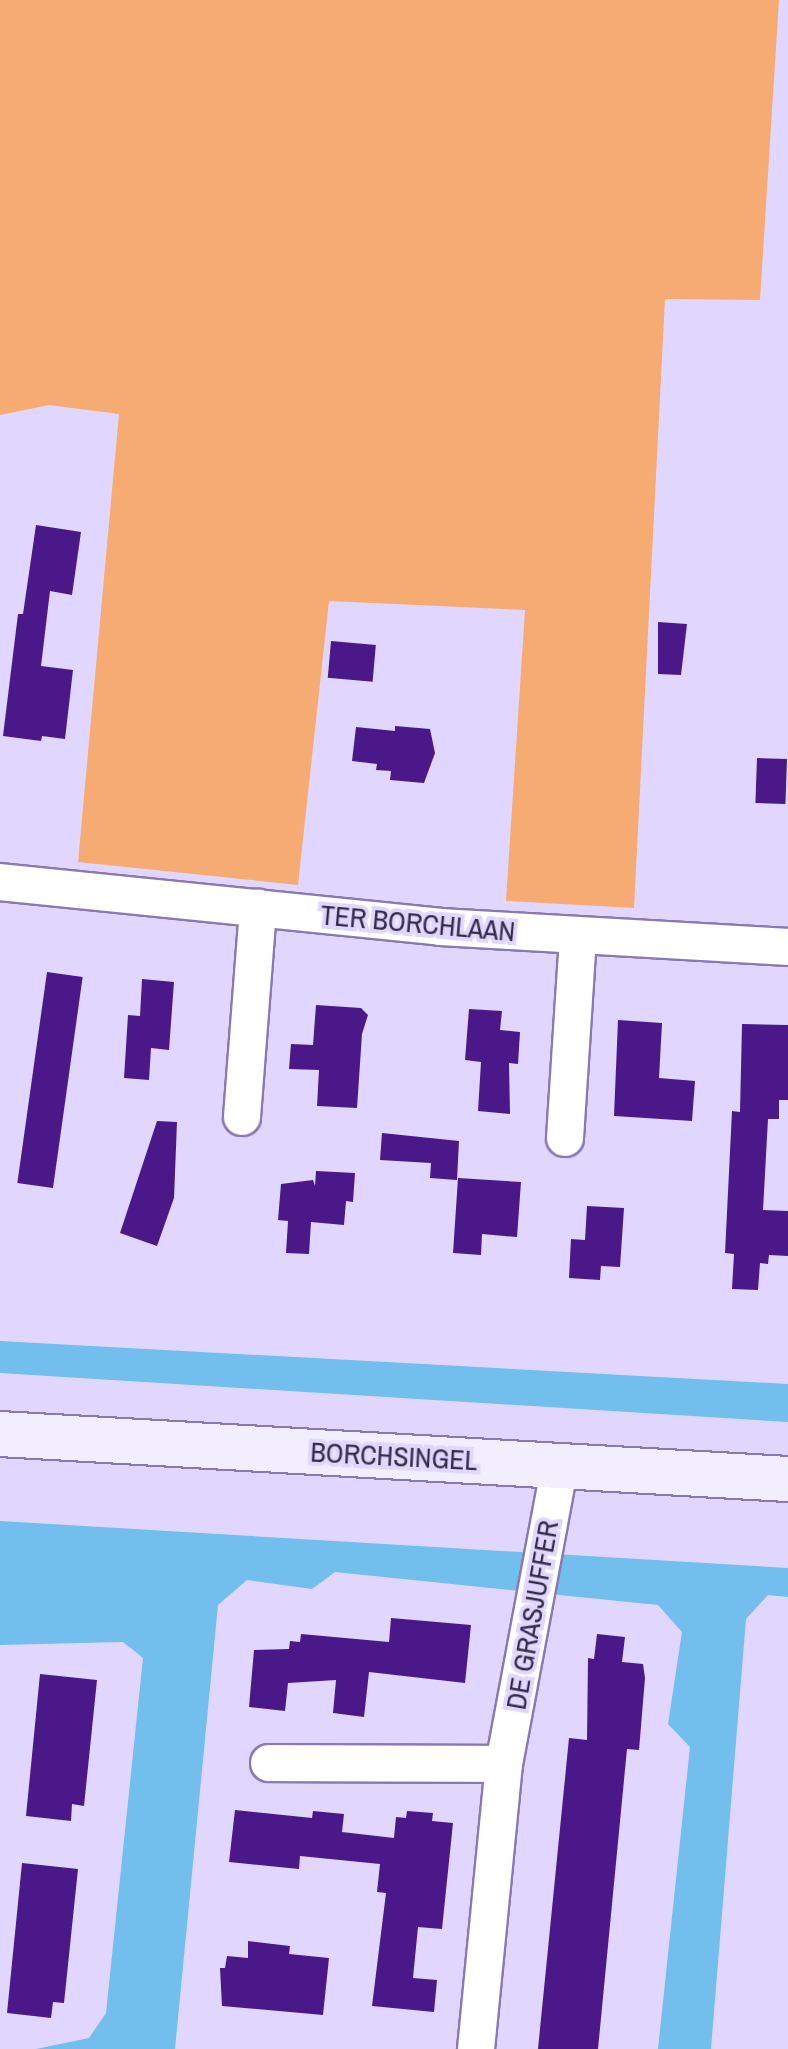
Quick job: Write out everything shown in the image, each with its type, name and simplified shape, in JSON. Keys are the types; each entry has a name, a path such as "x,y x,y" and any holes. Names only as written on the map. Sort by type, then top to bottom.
{"main road":[{"name":"BORCHSINGEL","path":"0,1434 788,1479"}],"street":[{"name":"TER BORCHLAAN","path":"0,882 578,936 788,947"},
{"path":"242,1117 258,908"},
{"path":"565,1138 578,936"},
{"name":"DE GRASJUFFER","path":"476,2049 504,1764 560,1466"},
{"path":"269,1763 504,1764"}],"shaded area":[{"path":"0,0 779,0 760,300 665,299 634,908 506,901 525,610 329,601 298,885 78,862 119,414 49,405 0,415"}],"water":[{"path":"0,1341 788,1384 788,1422 0,1373"},
{"path":"0,1521 788,1568 788,1597 768,1595 746,1619 711,2049 658,2049 690,1747 668,1724 682,1632 658,1605 335,1572 312,1589 247,1580 218,1605 175,2049 36,2049 89,2038 106,2013 143,1658 123,1642 0,1645"}],"building":[{"path":"36,525 81,532 72,595 50,591 41,666 73,670 65,739 42,736 41,741 3,736 18,614 23,614"},
{"path":"658,622 687,624 681,675 658,674"},
{"path":"331,641 376,645 373,682 328,678"},
{"path":"395,726 430,729 435,753 424,783 390,780 391,771 376,770 377,764 352,761 356,727 395,731"},
{"path":"757,758 787,759 785,804 755,803"},
{"path":"47,972 83,977 53,1188 17,1183"},
{"path":"142,979 174,982 169,1050 151,1048 149,1080 124,1078 128,1015 140,1016"},
{"path":"316,1005 361,1008 368,1015 362,1034 357,1108 317,1106 319,1070 289,1069 291,1044 313,1045"},
{"path":"469,1009 502,1011 500,1030 520,1032 518,1064 509,1063 510,1114 478,1111 481,1062 465,1060"},
{"path":"618,1020 662,1023 659,1078 695,1081 692,1121 614,1116"},
{"path":"742,1024 788,1025 788,1100 779,1100 779,1119 768,1119 763,1210 788,1211 788,1256 769,1255 768,1264 760,1263 758,1290 732,1289 734,1254 725,1253 732,1111 740,1112"},
{"path":"157,1121 177,1122 174,1198 157,1246 120,1233"},
{"path":"382,1133 459,1141 457,1180 430,1178 431,1163 380,1160"},
{"path":"316,1171 355,1173 353,1202 346,1201 344,1225 311,1222 309,1254 286,1253 288,1221 278,1220 281,1184 313,1180 315,1186"},
{"path":"458,1178 521,1182 517,1237 482,1234 481,1255 453,1253"},
{"path":"587,1206 624,1208 620,1267 601,1266 600,1280 569,1278 571,1239 585,1240"},
{"path":"391,1618 471,1625 465,1683 369,1672 364,1717 333,1713 336,1680 288,1683 285,1711 249,1707 254,1650 289,1649 290,1641 300,1642 301,1634 389,1642"},
{"path":"597,1634 625,1637 622,1662 643,1664 645,1678 639,1750 627,1749 598,2049 538,2049 569,1738 587,1740 588,1658 594,1659"},
{"path":"40,1674 97,1680 84,1806 72,1804 71,1821 26,1816"},
{"path":"235,1810 312,1818 313,1811 344,1814 342,1832 394,1838 396,1817 406,1818 407,1811 433,1813 432,1821 453,1823 442,1929 418,1927 413,1978 437,1980 434,2012 372,2006 386,1893 377,1892 380,1864 300,1856 299,1869 229,1862"},
{"path":"22,1863 78,1869 64,2003 53,2002 51,2018 7,2013"},
{"path":"248,1941 290,1946 289,1954 329,1958 323,2015 222,2006 220,1968 225,1968 227,1956 248,1958"}]}
